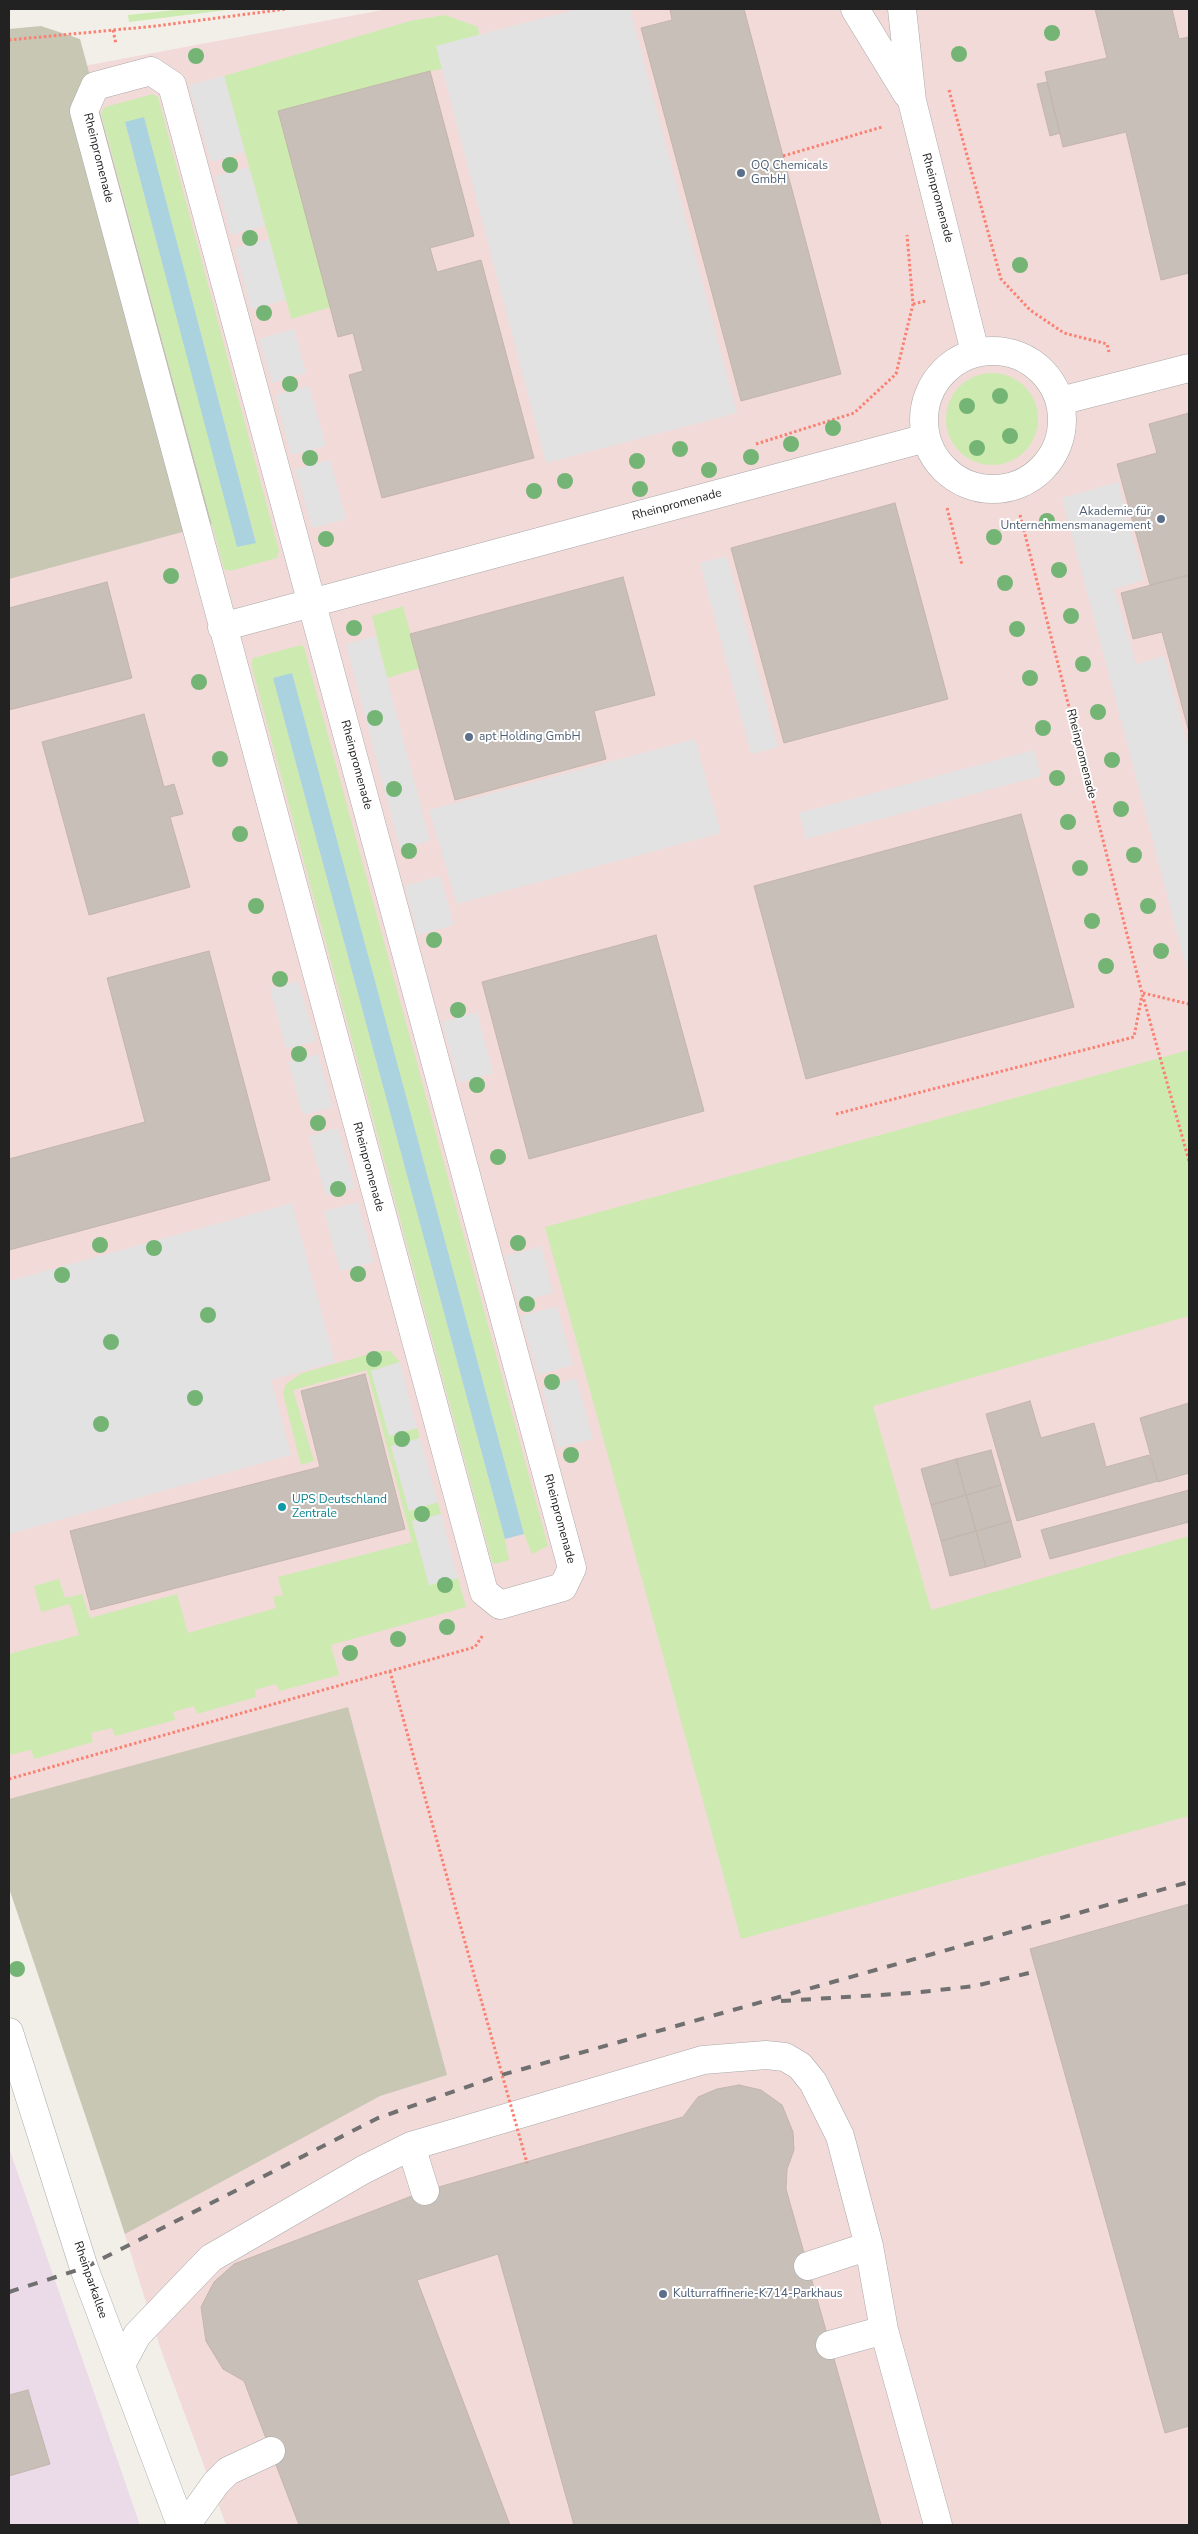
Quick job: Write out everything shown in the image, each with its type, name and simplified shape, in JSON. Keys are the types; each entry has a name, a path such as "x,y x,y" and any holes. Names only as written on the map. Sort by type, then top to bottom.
{"street":[{"name":"Rheinpromenade","path":"855,9 912,101"},
{"name":"Rheinpromenade","path":"902,9 912,101 975,352"},
{"name":"Rheinpromenade","path":"152,71 172,85 312,602 572,1568 563,1587 500,1605 484,1592 481,1582 84,111 95,86 152,71"},
{"path":"997,350 1018,355 1030,362 1051,382 1060,401 1062,422 1060,441 1050,459 1035,475 1015,486 993,490 971,486 958,479 935,459 926,438 923,416 932,388 939,376 956,361 975,352 997,350"},
{"path":"1060,401 1118,388 1189,368"},
{"name":"Rheinpromenade","path":"222,627 926,438"},
{"name":"Rheinparkallee","path":"9,2032 84,2268 181,2525"},
{"path":"121,2365 137,2335 211,2258 338,2184 411,2146 703,2060 766,2055 785,2057 800,2066 813,2082 840,2136 869,2246 884,2330 938,2525"},
{"path":"411,2146 425,2191"},
{"path":"808,2266 869,2246"},
{"path":"830,2345 884,2330"},
{"path":"186,2525 216,2483 228,2471 271,2451"}],"path":[{"path":"9,40 156,26 286,9"},
{"path":"947,83 1001,279 1030,310 1064,333 1107,344 1118,388"},
{"path":"879,119 885,136"},
{"path":"784,156 882,127"},
{"path":"755,445 854,413 896,374 913,304 906,229"},
{"path":"947,508 962,565"},
{"name":"Rheinpromenade","path":"1020,515 1142,993 1189,1161"},
{"path":"836,1114 1134,1037 1142,993 1189,1004"},
{"path":"9,1779 475,1648 500,1605"},
{"path":"390,1672 527,2163"}],"shaded area":[{"path":"388,9 1189,9 1189,2525 226,2525 161,2350 9,1865 9,80"},
{"path":"578,9 630,9 737,413 546,463 436,46"},
{"path":"41,26 80,39 212,524 9,579 9,29"},
{"path":"224,76 245,152 211,162 189,85"},
{"path":"249,167 265,226 231,235 215,176"},
{"path":"269,239 286,300 251,309 235,248"},
{"path":"294,329 306,373 272,383 259,339"},
{"path":"309,386 326,446 291,455 275,395"},
{"path":"330,460 346,519 312,528 295,469"},
{"path":"1118,482 1144,580 1114,589 1136,664 1164,656 1189,751 1189,969 1187,970 1062,498"},
{"path":"727,556 778,747 751,754 700,563"},
{"path":"376,636 430,841 400,849 346,644"},
{"path":"695,739 721,833 457,904 429,810"},
{"path":"1034,750 1041,776 806,839 799,813"},
{"path":"440,876 454,925 418,935 405,886"},
{"path":"298,981 316,1041 286,1049 270,989"},
{"path":"477,1012 493,1073 459,1083 442,1022"},
{"path":"318,1054 333,1107 303,1115 288,1062"},
{"path":"338,1128 355,1188 326,1196 309,1136"},
{"path":"358,1202 374,1262 340,1271 324,1211"},
{"path":"292,1203 335,1362 271,1380 291,1455 9,1534 9,1281"},
{"path":"541,1246 553,1293 518,1302 505,1256"},
{"path":"557,1306 573,1365 538,1375 521,1316"},
{"path":"400,1362 417,1428 389,1436 371,1371"},
{"path":"576,1378 593,1439 558,1448 542,1388"},
{"path":"420,1438 438,1502 409,1511 391,1446"},
{"path":"441,1514 458,1578 429,1585 412,1521"},
{"path":"348,1707 447,2075 380,2096 125,2234 9,1888 9,1799"},
{"path":"9,2148 140,2525 9,2525"}],"green space":[{"path":"184,9 235,9 129,22 128,15"},
{"path":"445,15 478,27 479,35 462,39 470,64 430,71 278,111 331,307 291,319 224,76 410,21"},
{"path":"153,94 158,97 279,551 277,558 230,571 224,569 101,113 105,107","holes":["144,118 256,542 238,547 125,123"]},
{"path":"992,373 1010,376 1025,386 1035,401 1038,419 1035,437 1025,452 1010,462 992,465 974,462 959,452 949,437 946,419 949,401 959,386 974,376"},
{"path":"403,606 420,668 387,678 372,616"},
{"path":"301,645 304,647 548,1546 532,1554 524,1534 292,674 273,678 505,1539 509,1560 495,1564 492,1562 251,664 253,658"},
{"path":"1189,1050 1189,1316 873,1406 931,1610 1189,1536 1189,1816 741,1939 545,1227"},
{"path":"380,1351 390,1351 400,1362 371,1371 389,1435 417,1428 420,1438 391,1447 409,1511 438,1502 441,1514 412,1522 429,1585 458,1578 466,1607 331,1645 339,1675 280,1691 276,1684 255,1690 256,1697 197,1714 194,1706 173,1712 175,1720 115,1736 112,1728 91,1733 93,1742 34,1759 31,1750 9,1755 9,1654 79,1635 70,1604 41,1612 34,1586 59,1579 65,1598 82,1594 90,1618 177,1594 188,1633 276,1608 273,1597 283,1595 278,1577 412,1542 367,1370 293,1390 314,1461 301,1465 283,1393 286,1384 302,1373"}],"water":[{"path":"144,117 256,543 237,547 125,122"},
{"path":"292,673 524,1534 505,1539 273,678"}],"building":[{"path":"670,9 744,9 841,374 741,401 641,28 672,20"},
{"path":"1095,9 1172,9 1179,39 1189,37 1189,273 1161,280 1126,132 1063,147 1045,72 1107,58"},
{"path":"430,71 474,236 430,248 437,272 481,260 534,458 382,498 349,375 363,371 353,333 338,337 278,111"},
{"path":"1047,82 1060,133 1050,136 1037,84"},
{"name":"Akademie für Unternehmensmanagement","path":"1189,413 1189,575 1150,585 1117,464 1157,453 1149,424"},
{"path":"895,503 948,699 784,743 731,548"},
{"path":"1189,575 1189,732 1162,632 1133,639 1121,593"},
{"path":"623,577 655,695 594,711 606,759 455,800 410,634"},
{"path":"107,582 132,678 9,710 9,608"},
{"path":"144,714 164,787 174,784 183,814 170,817 190,887 89,915 42,742"},
{"path":"1021,814 1074,1007 806,1079 754,886"},
{"path":"656,935 704,1111 529,1159 482,982"},
{"path":"209,951 270,1180 9,1250 9,1159 145,1122 107,978"},
{"name":"UPS Deutschland Zentrale","path":"365,1374 405,1529 91,1610 70,1531 320,1467 301,1391"},
{"path":"1030,1401 1041,1438 1094,1423 1106,1467 1149,1455 1158,1481 1017,1521 986,1414"},
{"path":"1189,1403 1189,1473 1158,1482 1140,1418"},
{"path":"991,1450 1001,1485 966,1495 956,1459"},
{"path":"956,1459 966,1495 931,1505 921,1469"},
{"path":"1001,1485 1011,1521 976,1531 966,1495"},
{"path":"1189,1490 1189,1522 1050,1559 1041,1530"},
{"path":"966,1495 976,1531 941,1541 931,1505"},
{"path":"1011,1521 1021,1557 986,1567 976,1531"},
{"path":"976,1531 986,1567 950,1576 941,1541"},
{"path":"1189,1904 1189,2426 1165,2433 1030,1949"},
{"name":"Kulturraffinerie-K714-Parkhaus","path":"739,2085 761,2090 782,2105 793,2132 794,2150 787,2169 786,2189 881,2525 574,2525 498,2254 417,2280 510,2525 299,2525 244,2381 223,2369 206,2341 201,2307 214,2282 234,2264 425,2191 683,2117 698,2097 717,2089"},
{"path":"28,2390 50,2464 9,2476 9,2395"}],"railway":[{"path":"9,2292 84,2268 378,2118 498,2076 1189,1882"},
{"path":"781,2001 912,1993 975,1986 1037,1971"}],"place":[{"name":"OQ Chemicals GmbH","path":"741,173"},
{"name":"Akademie für Unternehmensmanagement","path":"1161,519"},
{"name":"apt Holding GmbH","path":"469,737"},
{"name":"UPS Deutschland Zentrale","path":"282,1507"},
{"name":"Kulturraffinerie-K714-Parkhaus","path":"663,2294"}]}
